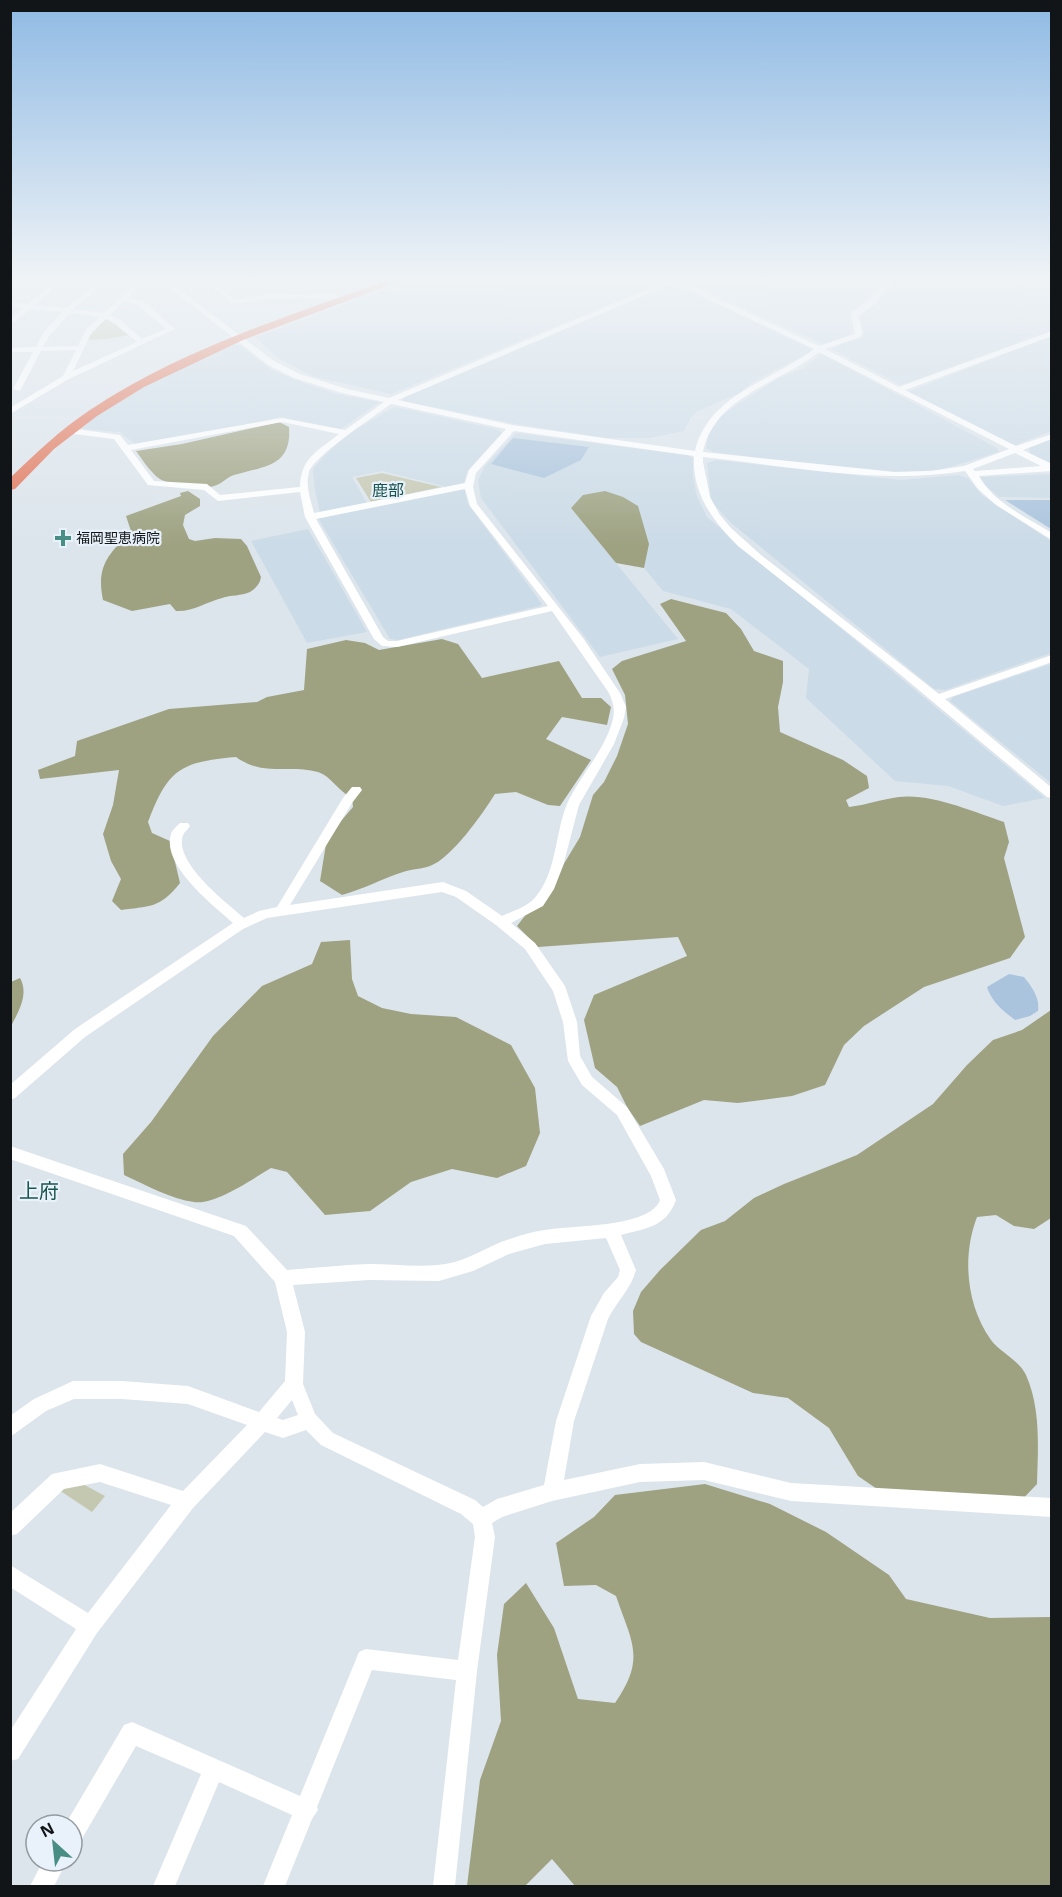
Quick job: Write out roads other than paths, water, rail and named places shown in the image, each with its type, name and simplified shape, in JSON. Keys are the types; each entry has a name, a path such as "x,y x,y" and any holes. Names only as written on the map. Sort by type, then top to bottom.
{"highway":[{"path":"10,472 48,437 119,389 156,370"},
{"path":"10,486 37,458 69,431 128,390 168,370"}],"street":[{"path":"25,370 14,389 46,389"},
{"path":"66,377 69,370"},
{"path":"10,412 81,370"},
{"path":"284,370 322,385 512,428 699,454 894,475 1052,468 857,370"},
{"path":"464,370 390,401 317,455 305,471 304,489 310,517 379,639 386,644 397,644 553,608"},
{"path":"788,370 721,411 705,431 699,454 700,480 704,496 716,516 753,552 938,698 1051,794"},
{"path":"897,390 953,370"},
{"path":"127,448 282,420 345,434"},
{"path":"501,922 540,902 558,861 573,806 610,738 620,705 603,674 473,504 469,485 472,472 512,428"},
{"path":"69,431 117,437 151,483 207,488 218,498 304,489"},
{"path":"970,471 1052,436"},
{"path":"970,471 982,489 999,503 1052,537"},
{"path":"310,517 469,485"},
{"path":"938,698 1052,658"},
{"path":"283,911 284,904 341,810 356,790"},
{"path":"184,826 177,834 175,842 177,852 194,880 242,924"},
{"path":"10,1094 80,1033 242,924 264,914 442,887 461,894 530,946 560,990 570,1022 573,1058 586,1081 622,1111 658,1174 668,1200 663,1211 654,1218 611,1230 545,1237 506,1248 473,1264 439,1273 369,1272 283,1278"},
{"path":"10,1152 240,1231 283,1278 296,1332 294,1384 309,1420 327,1439 468,1507 482,1519 485,1537 467,1671 444,1887"},
{"path":"552,1492 565,1421 597,1326 610,1298 625,1281 628,1269 611,1230"},
{"path":"10,1751 17,1728 90,1626 186,1501 262,1422 294,1384"},
{"path":"10,1428 40,1405 73,1390 122,1390 188,1395 283,1429 309,1420"},
{"path":"482,1519 497,1509 552,1492 640,1473 704,1471 791,1492 1052,1508"},
{"path":"10,1527 59,1481 100,1473 186,1501"},
{"path":"10,1575 90,1626"},
{"path":"274,1887 366,1659 467,1671"},
{"path":"84,1814 132,1733 307,1810"},
{"path":"164,1887 214,1769"},
{"path":"41,1887 49,1873"}],"water":[{"path":"513,438 589,447 581,460 544,478 491,464"},
{"path":"1005,500 1051,500 1051,529"},
{"path":"1009,974 1024,977 1037,997 1038,1011 1015,1020 994,1001 987,987"}],"place":[{"name":"福岡聖恵病院","path":"63,538"}],"district":[{"name":"鹿部","path":"388,490"},
{"name":"上府","path":"39,1191"}]}
